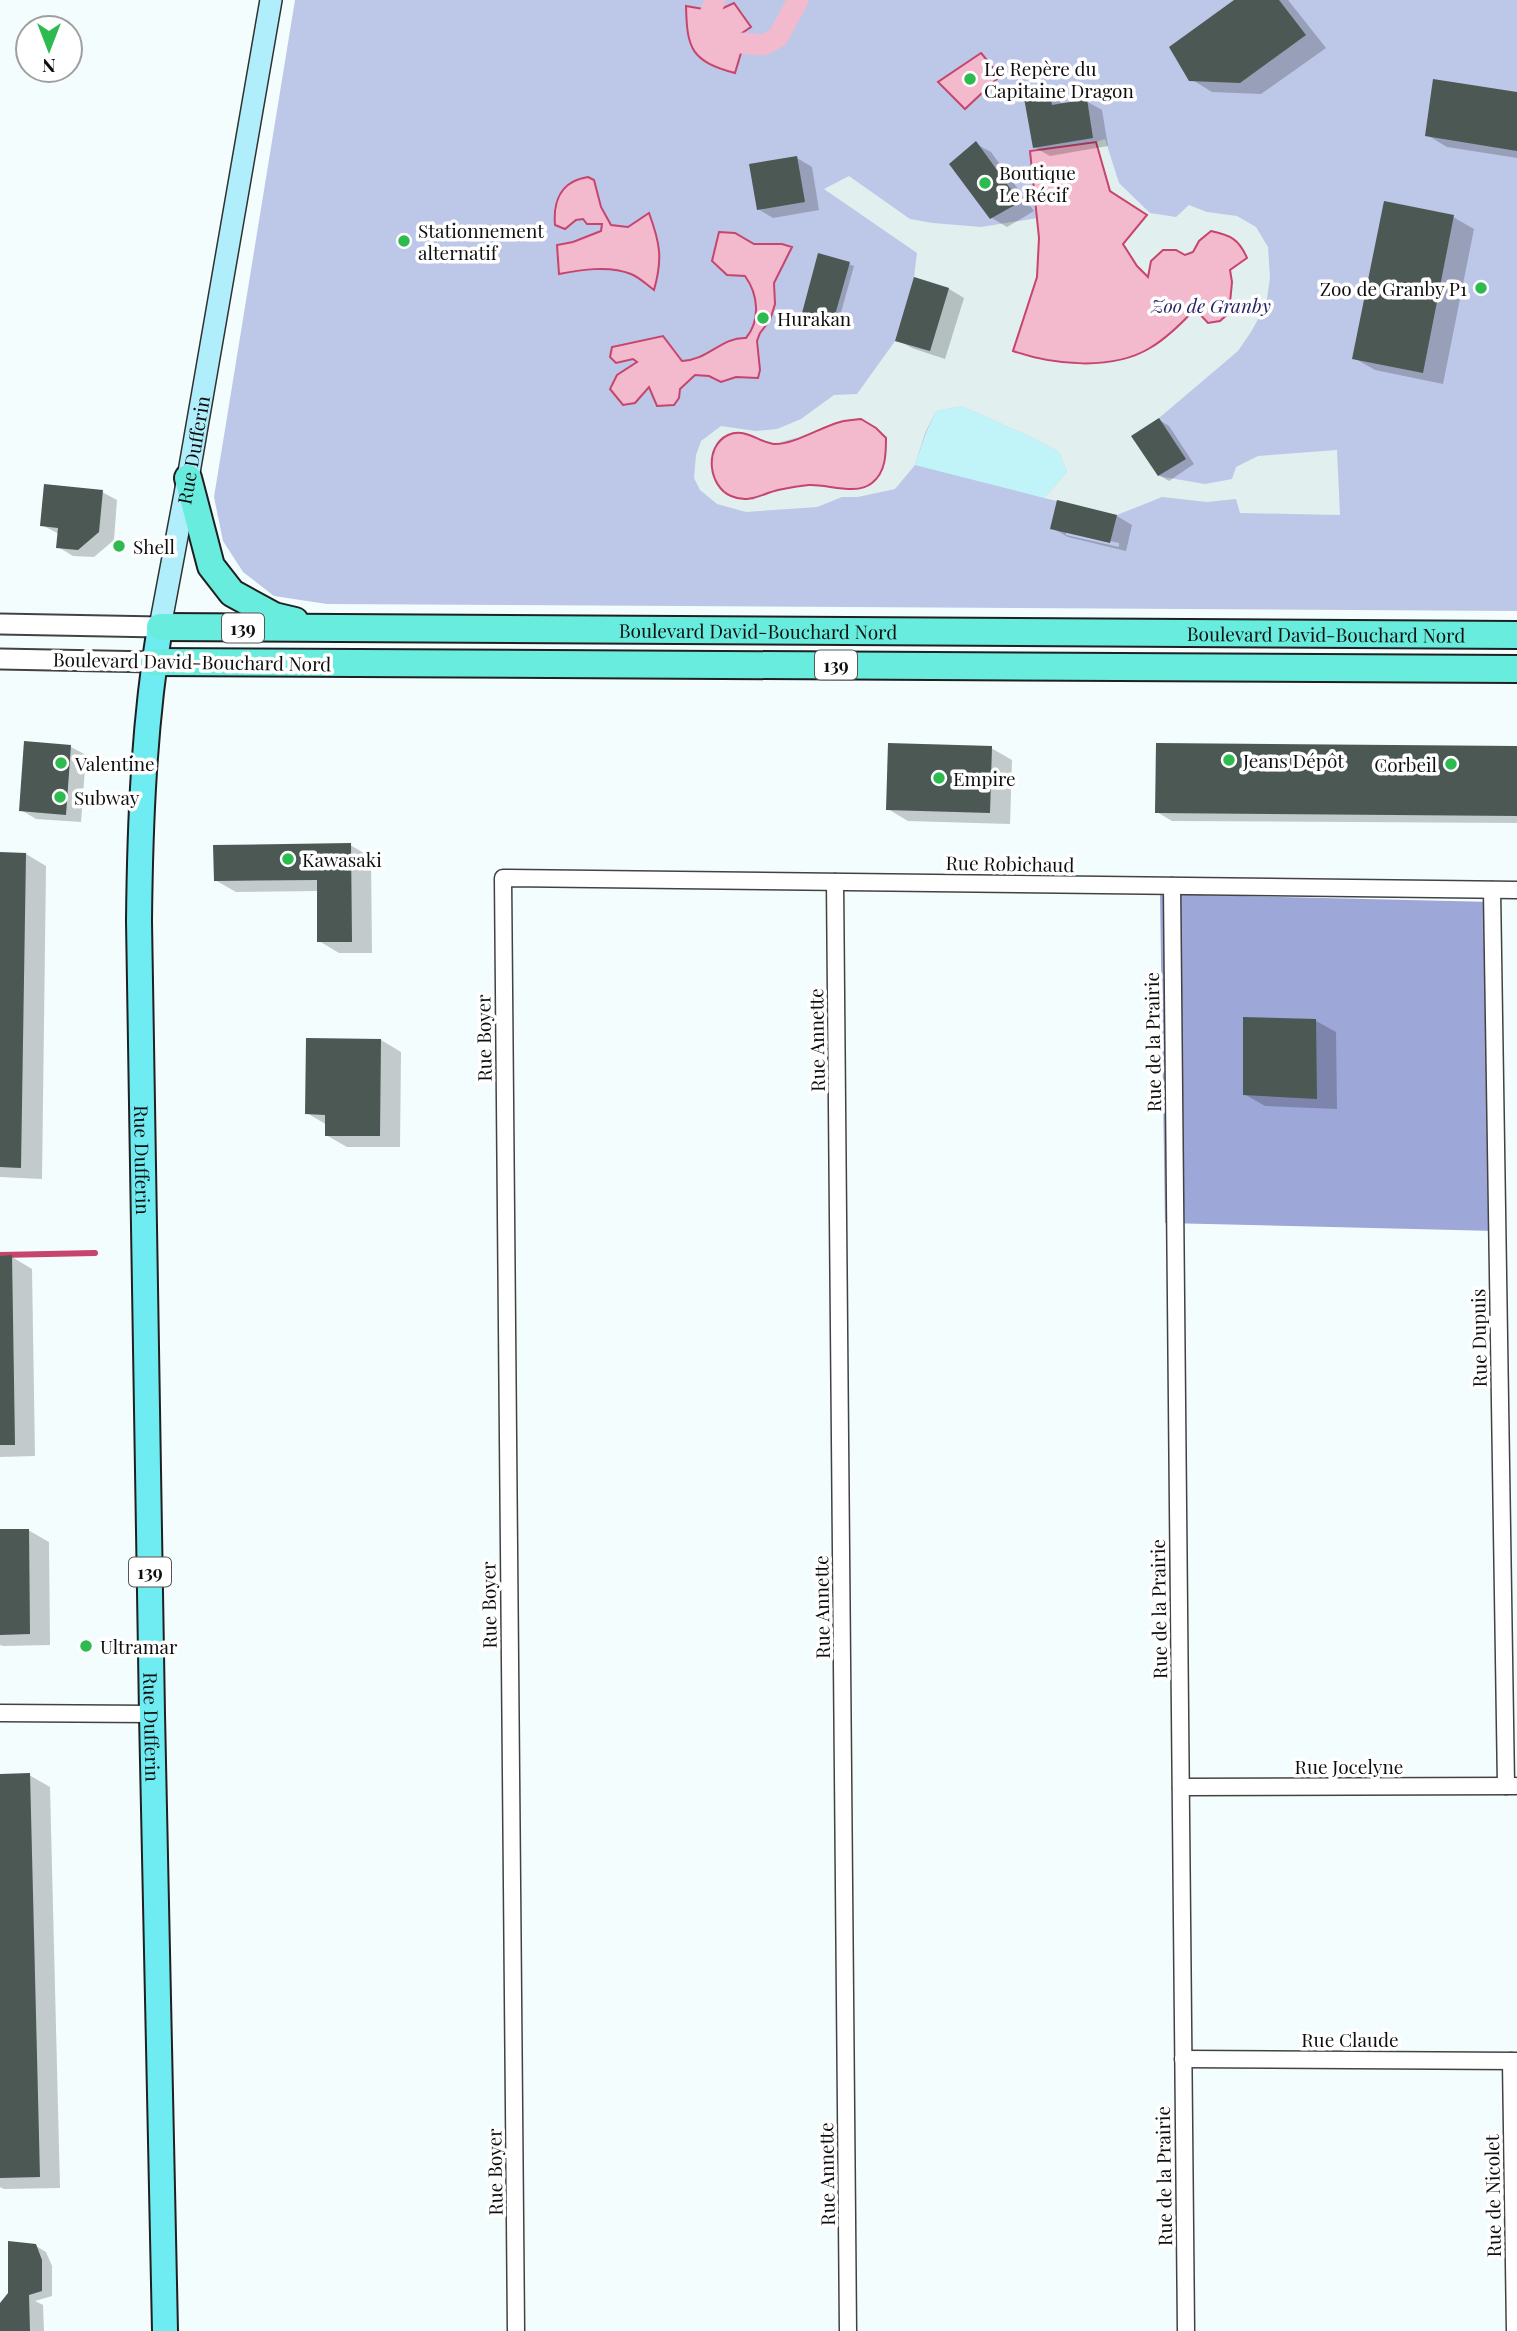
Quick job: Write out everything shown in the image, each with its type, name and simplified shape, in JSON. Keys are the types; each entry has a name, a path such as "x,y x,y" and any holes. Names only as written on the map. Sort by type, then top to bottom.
{"highway":[{"path":"188,478 211,566 232,593 274,617 327,629"},
{"name":"Boulevard David-Bouchard Nord","path":"160,627 1517,635"},
{"name":"Boulevard David-Bouchard Nord","path":"154,662 1517,669"}],"main road":[{"name":"Rue Dufferin","path":"165,2331 152,1714 139,921 140,812 154,662 271,0"}],"street":[{"name":"Boulevard David-Bouchard Nord","path":"0,624 160,627"},
{"name":"Boulevard David-Bouchard Nord","path":"0,659 154,662"},
{"name":"Rue Robichaud","path":"503,878 1517,891"},
{"name":"Rue Boyer","path":"503,878 516,2331"},
{"name":"Rue Annette","path":"835,882 848,2331"},
{"name":"Rue de la Prairie","path":"1172,886 1186,2331"},
{"name":"Rue Dupuis","path":"1492,890 1512,1786"},
{"path":"0,1713 152,1714"},
{"name":"Rue Jocelyne","path":"1181,1787 1512,1786"},
{"name":"Rue Claude","path":"1183,2059 1514,2061"},
{"name":"Rue de Nicolet","path":"1514,2061 1515,2331"}],"green space":[{"name":"Zoo de Granby","path":"295,0 1517,0 1517,611 327,604 274,596 243,572 223,541 214,497"}],"shaded area":[{"path":"734,3 751,27 730,41 743,46 735,73 709,64 694,51 688,33 686,6 703,9 710,14"},
{"name":"Le Repère du Capitaine Dragon","path":"981,53 1000,76 965,109 938,82"},
{"path":"1105,139 1119,183 1150,213 1176,217 1189,205 1207,212 1237,216 1256,227 1268,247 1270,278 1266,305 1238,351 1159,418 1132,436 1158,476 1205,484 1232,479 1236,467 1258,456 1337,450 1340,515 1240,513 1236,499 1207,502 1162,497 1117,515 1044,498 1067,472 1059,452 962,406 936,411 925,433 915,465 895,489 858,497 842,497 817,507 746,512 717,504 700,490 694,478 696,455 701,441 721,426 756,431 777,429 801,419 834,395 857,394 895,341 930,351 949,288 914,277 917,253 824,189 849,176 910,219 981,227 1037,218 1037,277 1013,350 1034,358 1073,364 1112,361 1180,325 1195,308 1220,321 1229,313 1232,282 1229,270 1199,241 1193,252 1185,256 1176,250 1148,278 1137,266 1123,244 1096,142","holes":["745,433 773,444 796,438 847,488 807,485 776,491 752,500"]},
{"path":"1096,142 1110,191 1147,215 1123,244 1137,266 1148,277 1151,261 1163,250 1176,250 1185,255 1193,252 1199,241 1211,231 1229,236 1241,246 1247,258 1230,270 1232,282 1229,313 1220,321 1208,323 1195,309 1174,330 1150,348 1118,360 1100,363 1064,362 1013,351 1037,277 1039,238 1030,151"},
{"path":"588,177 594,180 601,207 611,225 628,227 649,213 659,251 659,269 654,290 634,275 622,271 604,269 559,274 557,245 601,231 602,224 587,224 583,219 576,220 565,229 555,225 557,200 561,193 571,183"},
{"name":"Hurakan","path":"719,232 735,233 754,244 782,244 792,247 774,283 775,304 770,320 757,341 760,370 758,378 736,377 721,382 709,376 695,375 680,389 679,398 674,405 657,406 649,387 635,403 623,405 610,389 617,375 637,362 633,359 616,363 610,357 612,347 663,336 682,361 691,360 729,341 746,338 751,331 756,307 749,283 745,276 727,275 712,261"},
{"path":"861,419 886,438 883,468 877,479 865,487 850,489 809,485 744,499 724,491 714,476 712,457 715,448 728,435 740,433 768,443 782,444 840,422"},
{"path":"1160,894 1493,902 1496,1231 1165,1223"}],"sand":[{"path":"962,406 1059,452 1067,472 1044,498 915,465 936,411"}],"building":[{"path":"1234,0 1279,0 1306,35 1240,83 1189,81 1169,47"},
{"path":"1433,79 1517,92 1517,151 1425,136"},
{"path":"1050,94 1052,105 1087,99 1093,138 1033,148 1024,98"},
{"name":"Boutique Le Récif","path":"976,141 1020,202 990,219 949,164"},
{"path":"797,156 805,202 757,210 749,164"},
{"path":"1384,201 1454,215 1423,373 1352,359"},
{"path":"818,253 850,262 833,322 802,313"},
{"path":"914,277 949,288 930,351 895,341"},
{"path":"1159,418 1186,459 1158,476 1131,436"},
{"path":"44,484 103,490 99,532 78,550 56,548 58,528 40,526"},
{"path":"1057,500 1117,515 1110,543 1050,529"},
{"path":"24,741 71,745 66,815 19,811"},
{"name":"Empire","path":"888,743 992,746 990,813 886,810"},
{"path":"1156,743 1517,746 1517,816 1155,813"},
{"path":"351,843 352,942 317,942 317,880 214,881 213,845"},
{"path":"0,852 26,853 21,1168 0,1167"},
{"path":"1243,1017 1316,1019 1317,1099 1243,1095"},
{"path":"306,1038 381,1039 380,1136 325,1136 325,1115 305,1114"},
{"path":"12,1255 15,1445 0,1445 0,1256"},
{"path":"0,1529 29,1529 30,1634 0,1635"},
{"path":"30,1773 40,2177 0,2178 0,1774"},
{"path":"8,2241 36,2244 42,2260 42,2291 29,2295 30,2331 0,2331 0,2303 8,2293"}],"waterway":[{"path":"710,14 715,0"},
{"path":"729,42 764,45 778,37 798,0"},
{"path":"0,1255 95,1253"}],"place":[{"name":"Le Repère du Capitaine Dragon","path":"970,79"},
{"name":"Boutique Le Récif","path":"985,183"},
{"name":"Stationnement alternatif","path":"404,241"},
{"name":"Zoo de Granby P1","path":"1481,288"},
{"name":"Hurakan","path":"763,318"},
{"name":"Shell","path":"119,546"},
{"name":"Jeans Dépôt","path":"1229,760"},
{"name":"Valentine","path":"61,763"},
{"name":"Corbeil","path":"1451,764"},
{"name":"Empire","path":"939,778"},
{"name":"Subway","path":"60,797"},
{"name":"Kawasaki","path":"288,859"},
{"name":"Ultramar","path":"86,1646"}]}
